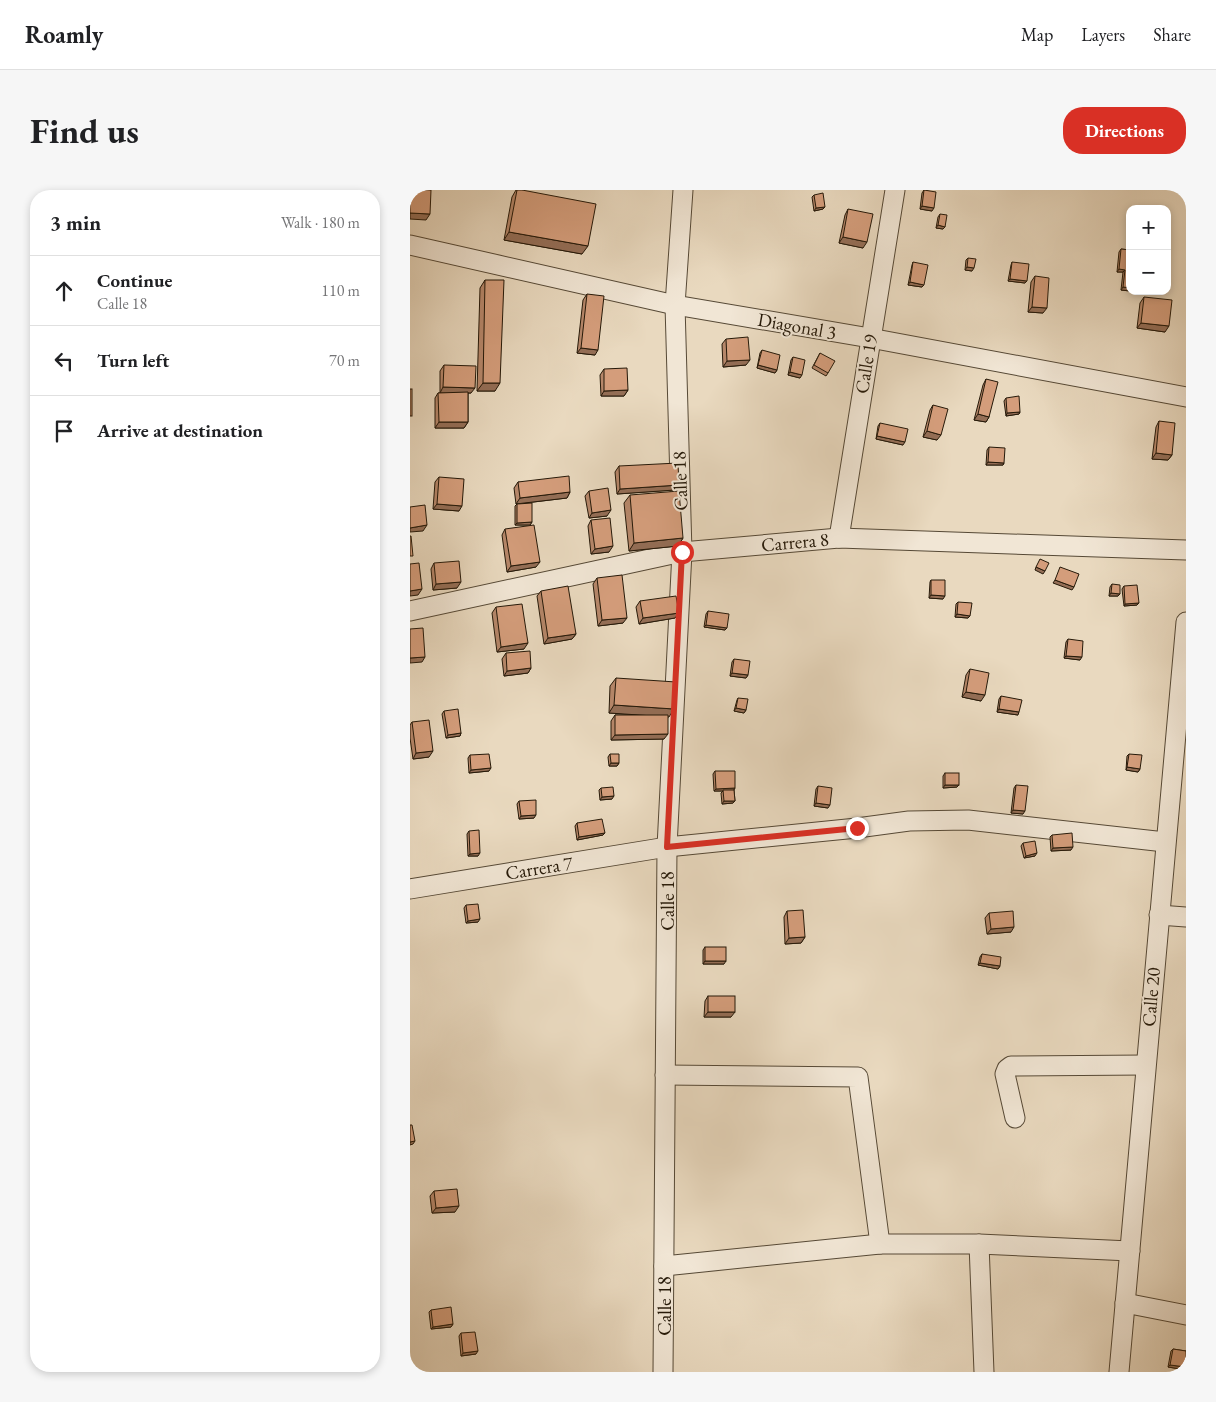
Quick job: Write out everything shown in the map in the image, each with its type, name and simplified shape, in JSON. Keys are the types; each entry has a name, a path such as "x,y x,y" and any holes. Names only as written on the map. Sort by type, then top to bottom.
{"street":[{"name":"Calle 18","path":"663,1372 667,847 682,552 675,305 683,190"},
{"name":"Calle 19","path":"840,538 870,338 895,190"},
{"name":"Diagonal 3","path":"410,245 675,305 870,338 1186,397"},
{"name":"Carrera 8","path":"410,611 682,552 840,538 1186,550"},
{"name":"Calle 20","path":"1119,1372 1165,842 1180,771 1186,622"},
{"name":"Carrera 7","path":"410,889 667,847 909,821 968,820 1165,842"},
{"path":"1159,915 1186,917"},
{"path":"1015,1118 1005,1074 1006,1069 1012,1066 1145,1065"},
{"path":"665,1075 858,1077 880,1244"},
{"path":"664,1266 880,1244 979,1244 1130,1251"},
{"path":"979,1244 984,1372"},
{"path":"1125,1304 1186,1315"}],"building":[{"path":"410,190 431,190 430,214 410,213"},
{"path":"517,190 596,204 588,246 509,232"},
{"path":"924,190 936,192 934,208 922,206"},
{"path":"823,193 825,207 816,208 814,195"},
{"path":"848,209 873,214 867,242 843,237"},
{"path":"940,214 947,215 945,227 938,225"},
{"path":"1121,249 1126,250 1126,287 1123,287 1125,270 1119,269"},
{"path":"968,258 976,259 974,268 967,267"},
{"path":"913,262 928,265 924,285 910,282"},
{"path":"1012,262 1029,264 1027,281 1010,279"},
{"path":"1035,276 1049,278 1047,308 1032,307"},
{"path":"485,280 504,280 500,383 483,383"},
{"path":"587,294 604,296 598,350 581,348"},
{"path":"1144,297 1172,300 1169,326 1141,323"},
{"path":"748,337 750,360 727,361 726,339"},
{"path":"762,350 780,355 777,370 758,365"},
{"path":"820,353 835,361 828,373 814,365"},
{"path":"793,357 805,360 802,375 790,372"},
{"path":"444,365 476,366 475,388 443,387"},
{"path":"627,368 628,390 604,391 604,369"},
{"path":"986,379 998,382 989,417 978,414"},
{"path":"410,389 412,389 412,416 410,416"},
{"path":"468,392 468,422 439,422 438,393"},
{"path":"1019,396 1020,412 1007,413 1006,398"},
{"path":"933,405 948,409 941,435 927,431"},
{"path":"1159,421 1175,423 1172,455 1156,453"},
{"path":"880,423 908,429 905,442 877,436"},
{"path":"989,447 1005,448 1004,463 988,462"},
{"path":"678,463 679,485 620,489 619,466"},
{"path":"569,476 570,492 520,498 518,482"},
{"path":"439,477 464,479 462,506 437,504"},
{"path":"608,488 611,510 592,513 589,491"},
{"path":"679,491 683,538 634,543 630,495"},
{"path":"532,503 532,522 517,523 517,504"},
{"path":"425,505 427,525 410,528 410,507"},
{"path":"610,518 613,546 595,549 591,520"},
{"path":"534,525 540,562 511,566 505,529"},
{"path":"411,536 413,556 410,556"},
{"path":"1040,559 1049,563 1045,571 1036,567"},
{"path":"459,561 461,582 436,584 434,563"},
{"path":"419,563 422,589 410,591 410,564"},
{"path":"1060,567 1079,574 1074,587 1055,580"},
{"path":"622,575 627,618 602,620 597,578"},
{"path":"931,580 945,580 945,596 931,595"},
{"path":"1112,584 1120,585 1120,594 1111,593"},
{"path":"1137,585 1139,603 1125,604 1124,586"},
{"path":"568,586 576,634 548,638 541,591"},
{"path":"676,596 679,613 643,618 640,601"},
{"path":"958,602 972,603 970,616 957,614"},
{"path":"522,604 528,643 501,647 496,607"},
{"path":"708,611 729,614 727,628 706,625"},
{"path":"423,628 425,657 410,658 410,629"},
{"path":"1068,639 1083,641 1082,657 1066,656"},
{"path":"530,651 531,668 507,671 506,653"},
{"path":"734,659 750,661 748,675 732,673"},
{"path":"970,669 989,673 985,695 966,692"},
{"path":"616,678 676,682 674,709 614,705"},
{"path":"1001,696 1022,700 1019,712 999,709"},
{"path":"738,698 748,699 746,710 736,708"},
{"path":"458,709 461,733 448,735 444,711"},
{"path":"615,715 668,715 668,734 615,735"},
{"path":"429,720 433,751 416,753 412,722"},
{"path":"489,754 491,768 471,770 470,755"},
{"path":"610,754 619,754 619,763 611,763"},
{"path":"1129,754 1142,755 1140,769 1127,767"},
{"path":"715,771 735,771 735,788 716,789"},
{"path":"945,773 959,773 959,785 945,785"},
{"path":"1016,785 1028,786 1025,811 1013,810"},
{"path":"818,786 832,788 830,805 816,803"},
{"path":"613,787 614,796 602,797 601,788"},
{"path":"723,790 734,790 735,801 724,801"},
{"path":"536,800 536,815 521,816 519,801"},
{"path":"602,819 605,833 579,837 577,823"},
{"path":"479,830 480,853 470,854 469,831"},
{"path":"1072,833 1073,847 1053,848 1052,835"},
{"path":"1035,841 1037,853 1026,856 1023,843"},
{"path":"478,904 480,919 468,921 466,905"},
{"path":"803,910 805,937 789,938 787,911"},
{"path":"1013,911 1014,927 991,929 989,913"},
{"path":"705,947 726,947 726,961 705,961"},
{"path":"982,954 1001,957 1000,966 980,963"},
{"path":"708,996 735,996 735,1012 708,1012"},
{"path":"410,1125 412,1125 415,1141 410,1142"},
{"path":"457,1189 459,1206 436,1208 434,1191"},
{"path":"451,1307 453,1324 433,1327 431,1310"},
{"path":"475,1332 478,1351 463,1353 461,1333"},
{"path":"1173,1349 1186,1351 1186,1367 1170,1365"}],"route":[{"path":"682,552 667,847 857,828"}]}
